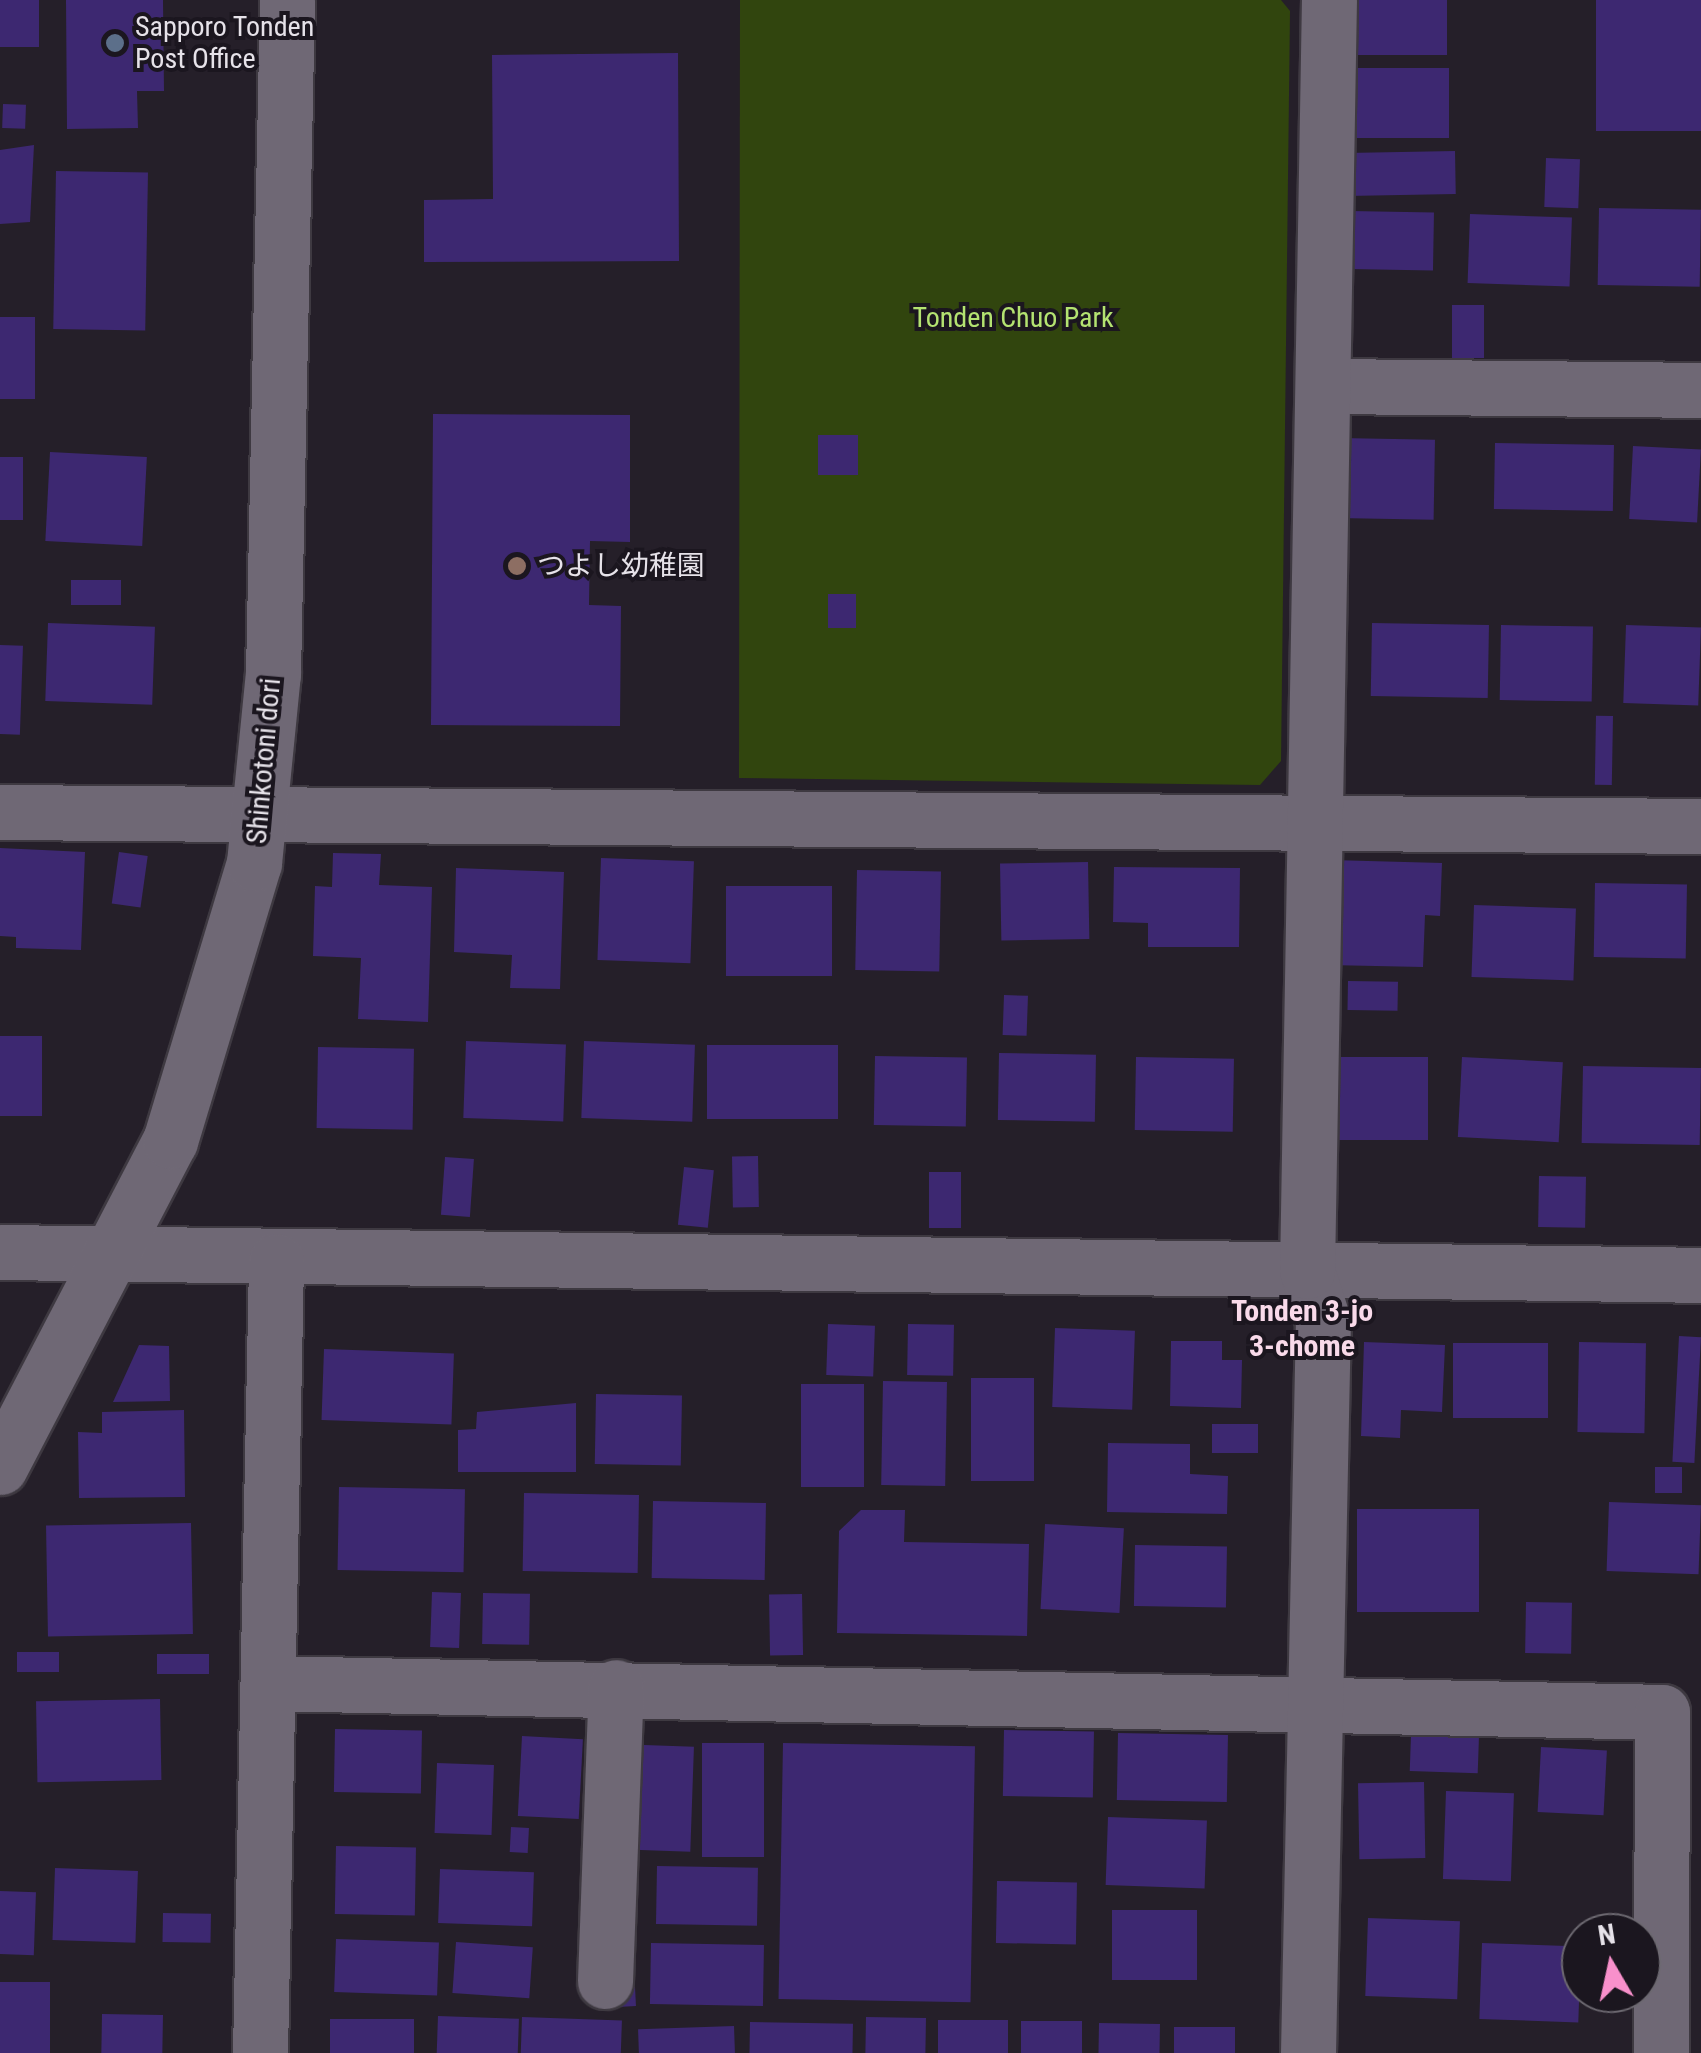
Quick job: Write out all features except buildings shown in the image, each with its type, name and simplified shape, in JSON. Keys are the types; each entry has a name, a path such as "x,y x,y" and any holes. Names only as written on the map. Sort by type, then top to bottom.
{"street":[{"name":"Shinkotoni dori","path":"0,1467 170,1141 254,863 273,674 288,0"},
{"path":"1308,2053 1323,1321 1307,1271 1328,386 1330,0"},
{"path":"1328,386 1701,390"},
{"path":"0,812 258,818 1701,826"},
{"path":"0,1252 276,1260 1701,1275"},
{"path":"260,2053 276,1260"},
{"path":"270,1683 616,1687 1662,1712 1661,2053"},
{"path":"605,1981 616,1687"}],"green space":[{"name":"Tonden Chuo Park","path":"740,0 1281,0 1290,11 1281,761 1260,785 739,778"}],"place":[{"name":"Sapporo Tonden Post Office","path":"115,43"},
{"name":"つよし幼稚園","path":"517,566"}],"district":[{"name":"Tonden 3-jo 3-chome","path":"1302,1328"}]}
